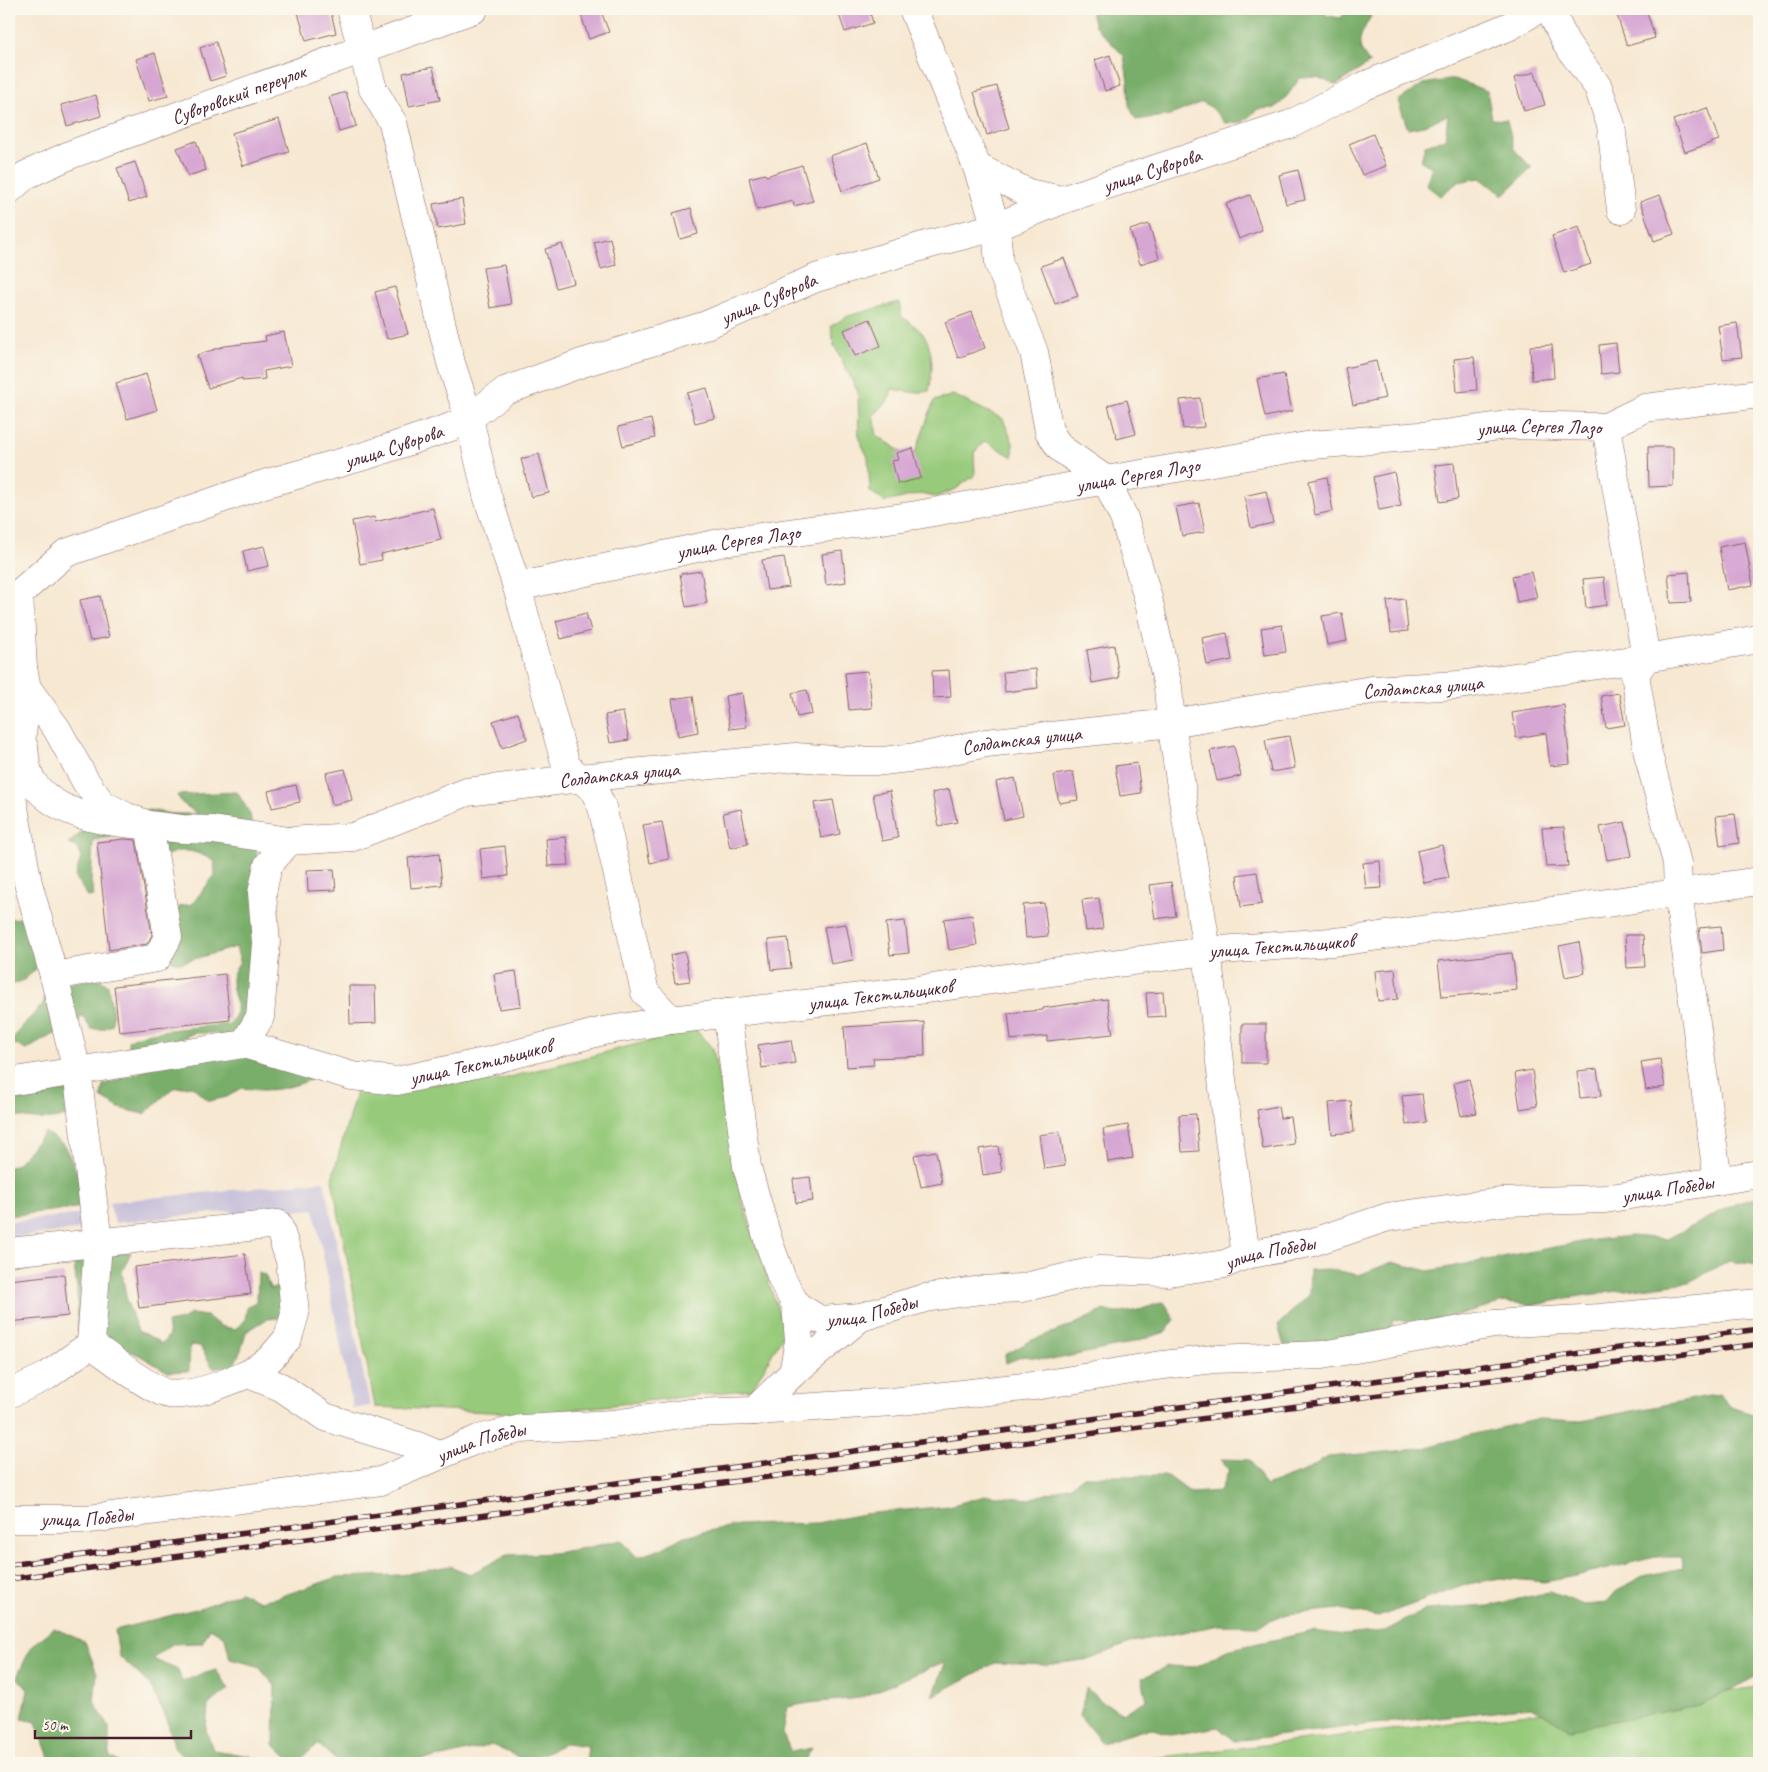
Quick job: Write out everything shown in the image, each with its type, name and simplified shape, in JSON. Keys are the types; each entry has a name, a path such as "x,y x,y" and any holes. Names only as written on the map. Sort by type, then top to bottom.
{"street":[{"path":"351,9 373,89 393,123 451,363 469,418 487,495 517,587 566,766 594,790 602,807 645,992 671,1020"},
{"name":"Суворовский переулок","path":"9,190 26,175 72,154 474,9"},
{"path":"913,9 977,167 996,227 999,264 1034,352 1049,431 1060,448 1106,480 1124,518 1148,598 1168,687 1171,722 1207,951 1229,1139 1246,1255"},
{"name":"улица Суворова","path":"14,598 66,553 264,484 368,455 451,427 469,418 505,391 582,363 704,326 816,278 930,244 996,227 1062,200 1291,124 1364,86 1510,26 1538,9"},
{"path":"1554,9 1555,20 1566,43 1598,87 1611,125 1621,210"},
{"path":"977,167 1028,193 1062,200"},
{"name":"улица Сергея Лазо","path":"517,587 724,542 917,515 1106,480 1312,446 1444,434 1507,426 1606,427 1645,408 1759,394"},
{"path":"1606,427 1646,658 1635,674 1648,754 1677,863 1678,893 1718,1180"},
{"path":"14,598 20,669 22,735 12,797 28,883 54,976 77,1071 98,1242 92,1344"},
{"name":"Солдатская улица","path":"22,735 31,779 42,793 60,805 95,820 118,824 213,830 289,841 353,837 467,792 580,778 796,757 845,761 883,761 925,756 986,743 1171,722 1372,690 1459,685 1646,658 1759,639"},
{"path":"20,669 57,729 86,782 102,804 149,826 168,937 157,958 54,976"},
{"path":"244,1044 260,1017 266,943 262,893 268,865 289,841"},
{"name":"улица Текстильщиков","path":"9,1082 244,1044 352,1076 397,1081 489,1061 603,1032 671,1020 903,992 1207,951 1345,941 1759,881"},
{"path":"727,1013 748,1167 768,1240 782,1279 796,1305"},
{"name":"улица Победы","path":"796,1305 820,1320 861,1317 925,1298 981,1290 1021,1288 1099,1270 1169,1272 1225,1264 1246,1255 1310,1243 1388,1217 1502,1202 1605,1199 1759,1174"},
{"path":"9,1252 278,1224 290,1261 296,1314 288,1338 270,1359 248,1374 210,1388 168,1394 144,1382 92,1344"},
{"name":"улица Победы","path":"9,1519 90,1519 381,1481 478,1439 522,1429 613,1424 689,1412 754,1411 892,1402 1041,1385 1155,1366 1214,1359 1322,1355 1494,1324 1600,1318 1759,1302"},
{"name":"улица Победы","path":"793,1372 799,1341 796,1305"},
{"path":"754,1411 793,1372 861,1317"},
{"path":"9,1394 47,1376 92,1344"},
{"path":"248,1374 281,1387 325,1417 418,1446 439,1455"}],"shaded area":[{"path":"324,1181 370,1406 353,1409 314,1209 234,1217 232,1211 115,1223 109,1202"},
{"path":"83,1214 83,1229 9,1238 9,1222"}],"green space":[{"path":"1090,9 1321,9 1326,15 1340,18 1349,9 1354,9 1368,12 1371,16 1360,40 1361,50 1370,63 1336,85 1317,77 1300,78 1284,100 1275,108 1258,109 1243,122 1225,123 1212,108 1202,102 1171,115 1136,120 1129,105 1124,56 1095,26"},
{"path":"1455,79 1487,91 1492,119 1507,120 1514,149 1532,168 1503,195 1480,178 1458,182 1440,196 1426,185 1432,167 1421,161 1425,145 1445,139 1448,115 1419,127 1408,129 1398,101 1423,84"},
{"path":"899,302 902,317 924,335 930,348 932,370 929,391 916,393 892,389 888,401 873,416 877,435 900,451 914,456 934,401 953,395 1003,419 1013,443 1013,457 985,441 974,453 975,475 956,489 936,497 920,494 885,502 870,491 868,457 859,439 858,392 834,345 831,326 848,316"},
{"path":"237,792 250,814 257,853 254,876 259,911 244,1053 319,1076 300,1084 272,1090 242,1088 227,1097 209,1101 192,1086 173,1088 144,1114 119,1108 101,1097 103,1085 138,1073 218,1039 218,1033 194,1033 173,1042 129,1051 128,1041 136,1037 161,1031 229,1024 236,1014 232,977 240,961 236,947 180,963 172,961 175,915 180,906 192,904 215,875 214,860 186,851 174,852 168,855 148,847 135,833 93,840 91,882 94,896 88,897 75,876 81,858 77,847 68,844 85,829 141,814 149,810 171,814 198,814 182,803 177,795"},
{"path":"20,918 30,921 38,967 24,980 9,986 9,919"},
{"path":"97,978 108,985 113,1015 112,1025 103,1029 91,1029 82,1015 75,1027 50,1036 26,1050 11,1042 19,1030 43,1004 47,988"},
{"path":"695,1029 713,1049 743,1204 785,1332 752,1389 534,1414 375,1407 332,1179 357,1088 495,1081"},
{"path":"28,1089 72,1091 73,1113 50,1119 9,1117 9,1093"},
{"path":"45,1132 64,1145 78,1174 83,1207 9,1216 9,1167 17,1164"},
{"path":"1759,1197 1759,1265 1729,1261 1689,1282 1579,1296 1535,1305 1504,1302 1417,1324 1393,1319 1390,1337 1284,1346 1278,1325 1309,1295 1310,1270 1328,1269 1359,1275 1392,1262 1429,1271 1586,1241 1630,1236 1667,1239 1737,1203"},
{"path":"131,1252 122,1272 127,1302 138,1331 162,1344 169,1335 167,1323 182,1320 191,1314 207,1316 220,1326 235,1329 245,1321 247,1306 257,1302 258,1273 265,1275 270,1288 284,1288 288,1306 279,1318 267,1319 246,1332 241,1350 233,1367 213,1368 200,1346 190,1345 189,1371 168,1372 139,1355 106,1340 78,1332 77,1288 74,1264 9,1272 9,1263"},
{"path":"1164,1302 1175,1319 1166,1332 1119,1346 1052,1360 1024,1356 1006,1363 1005,1355 1032,1340 1073,1325 1104,1310 1118,1313 1126,1312"},
{"path":"1719,1394 1731,1407 1759,1416 1759,1675 1700,1705 1569,1729 1532,1707 1234,1741 1218,1727 1172,1735 1150,1728 1102,1743 1080,1716 1086,1688 1105,1704 1123,1713 1147,1700 1142,1678 1168,1666 1194,1667 1227,1650 1314,1631 1344,1635 1385,1631 1425,1610 1489,1606 1549,1592 1584,1605 1607,1603 1619,1589 1643,1576 1683,1568 1682,1557 1655,1557 1545,1582 1500,1578 1468,1584 1378,1617 1340,1609 1288,1614 1258,1626 1219,1625 1132,1642 1091,1659 1046,1665 995,1663 933,1696 946,1661 860,1698 787,1707 783,1734 791,1752 812,1748 803,1763 714,1763 701,1758 699,1763 586,1763 588,1746 566,1743 527,1761 492,1745 443,1757 384,1762 339,1763 318,1744 296,1763 293,1763 274,1745 275,1686 258,1666 230,1659 225,1637 210,1628 202,1643 172,1644 153,1659 178,1670 182,1682 216,1670 229,1689 208,1705 206,1730 213,1750 251,1756 254,1763 189,1763 175,1749 166,1717 149,1684 119,1656 115,1630 203,1607 240,1592 260,1601 279,1597 338,1577 401,1575 450,1566 470,1574 507,1555 554,1553 621,1540 637,1557 661,1549 684,1536 738,1525 817,1523 864,1514 949,1506 988,1495 1030,1499 1071,1486 1084,1476 1168,1476 1191,1493 1220,1491 1229,1470 1221,1459 1250,1460 1265,1486 1302,1472 1328,1457 1420,1449 1539,1419 1581,1421"},
{"path":"54,1628 85,1642 97,1673 94,1702 109,1727 109,1756 120,1763 51,1763 36,1722 22,1719 28,1690 17,1677 31,1647"},
{"path":"1759,1687 1759,1763 1110,1763"}],"building":[{"path":"297,9 330,9 336,33 306,41"},
{"path":"579,9 600,9 609,32 589,39"},
{"path":"837,9 869,9 873,23 845,32"},
{"path":"1627,9 1646,9 1655,38 1627,46 1616,12"},
{"path":"216,42 226,76 210,81 200,48"},
{"path":"155,53 168,96 149,101 136,59"},
{"path":"1110,55 1120,86 1105,91 1095,60"},
{"path":"433,67 440,100 409,106 403,73"},
{"path":"1535,72 1545,105 1524,111 1514,78"},
{"path":"997,86 1009,128 987,135 974,92"},
{"path":"346,92 356,126 339,131 329,97"},
{"path":"96,95 101,116 67,126 61,105"},
{"path":"1707,108 1719,140 1685,152 1673,120"},
{"path":"279,119 289,152 243,166 232,133"},
{"path":"1373,134 1386,166 1362,175 1349,144"},
{"path":"196,141 206,170 188,176 177,148"},
{"path":"867,143 879,178 842,191 830,156"},
{"path":"135,162 147,197 129,203 117,168"},
{"path":"802,165 813,201 794,206 793,201 757,210 749,178 765,174 766,176"},
{"path":"1298,170 1305,200 1286,204 1279,175"},
{"path":"1250,195 1262,230 1239,239 1226,204"},
{"path":"1660,195 1674,234 1654,241 1640,202"},
{"path":"462,199 466,224 438,229 433,204"},
{"path":"691,208 698,234 680,239 673,213"},
{"path":"1149,224 1159,258 1140,264 1130,230"},
{"path":"1579,227 1591,264 1564,273 1552,236"},
{"path":"610,238 616,265 601,269 594,242"},
{"path":"562,244 574,283 556,288 545,249"},
{"path":"1064,258 1078,296 1055,304 1041,266"},
{"path":"504,265 511,304 490,308 483,268"},
{"path":"395,287 408,334 387,339 375,292"},
{"path":"972,312 985,348 958,358 945,322"},
{"path":"870,319 881,346 855,356 844,330"},
{"path":"1737,323 1742,357 1723,359 1718,326"},
{"path":"284,332 291,366 264,371 265,379 242,381 242,378 208,388 197,355 225,346 266,341 265,336"},
{"path":"1616,343 1619,372 1601,374 1599,345"},
{"path":"1552,345 1554,378 1532,380 1530,346"},
{"path":"1474,357 1477,390 1457,392 1454,359"},
{"path":"1376,361 1385,398 1353,405 1345,368"},
{"path":"146,374 157,410 127,419 116,383"},
{"path":"1284,374 1292,411 1265,417 1257,379"},
{"path":"707,388 715,418 695,423 687,393"},
{"path":"1200,398 1204,427 1183,429 1180,400"},
{"path":"1127,400 1136,434 1117,439 1108,405"},
{"path":"651,419 655,438 623,446 618,427"},
{"path":"1648,447 1673,447 1673,486 1649,487"},
{"path":"913,448 921,478 898,484 892,461 898,460 896,453"},
{"path":"539,454 549,493 531,497 521,459"},
{"path":"1454,463 1458,499 1440,502 1435,465"},
{"path":"1394,472 1401,506 1379,510 1373,477"},
{"path":"1327,477 1333,511 1315,515 1309,481"},
{"path":"1266,491 1273,523 1251,528 1244,496"},
{"path":"1199,503 1205,532 1182,536 1176,507"},
{"path":"433,508 441,540 381,554 382,560 360,564 352,521 374,517 375,522"},
{"path":"1745,542 1753,585 1727,590 1719,547"},
{"path":"264,546 269,566 247,571 243,551"},
{"path":"842,551 846,582 826,585 822,554"},
{"path":"784,557 789,587 767,590 762,560"},
{"path":"701,571 707,603 686,607 680,574"},
{"path":"1531,572 1537,598 1517,602 1512,576"},
{"path":"1689,572 1691,602 1671,603 1668,574"},
{"path":"1604,577 1607,605 1586,608 1583,579"},
{"path":"100,596 109,637 90,641 80,600"},
{"path":"1405,599 1408,631 1391,633 1387,601"},
{"path":"586,613 591,631 561,639 556,621"},
{"path":"1342,613 1347,641 1327,645 1322,616"},
{"path":"1282,625 1286,652 1265,655 1261,628"},
{"path":"1227,633 1232,660 1207,665 1202,638"},
{"path":"1114,645 1119,678 1092,683 1087,650"},
{"path":"1036,669 1038,688 1005,692 1003,672"},
{"path":"949,670 951,697 933,698 932,671"},
{"path":"868,671 872,708 849,710 845,673"},
{"path":"807,690 812,714 797,717 792,693"},
{"path":"742,693 747,727 730,729 725,696"},
{"path":"1619,693 1625,725 1606,728 1601,696"},
{"path":"693,696 698,732 678,736 672,699"},
{"path":"1564,705 1570,764 1550,766 1546,733 1516,738 1512,713"},
{"path":"623,712 629,740 610,743 605,715"},
{"path":"518,713 527,739 502,748 493,721"},
{"path":"1289,736 1295,768 1271,772 1265,740"},
{"path":"1234,746 1241,776 1217,781 1210,751"},
{"path":"1137,763 1141,793 1120,796 1115,766"},
{"path":"345,769 352,800 332,805 326,773"},
{"path":"1073,772 1078,800 1059,803 1054,775"},
{"path":"1015,778 1023,816 1004,820 996,782"},
{"path":"296,785 300,802 272,808 268,791"},
{"path":"949,789 957,822 939,826 932,793"},
{"path":"890,791 898,838 882,841 873,794"},
{"path":"833,800 840,834 821,838 814,803"},
{"path":"741,809 748,844 730,848 723,813"},
{"path":"1735,814 1739,843 1720,846 1716,816"},
{"path":"662,822 669,859 650,863 643,825"},
{"path":"1625,822 1632,856 1607,860 1600,827"},
{"path":"1564,827 1568,866 1546,867 1542,828"},
{"path":"566,837 569,865 548,866 546,839"},
{"path":"124,839 136,840 152,935 147,944 109,950 97,842"},
{"path":"1442,845 1449,878 1424,883 1417,851"},
{"path":"505,846 508,876 483,879 480,849"},
{"path":"439,854 442,885 411,888 408,858"},
{"path":"1380,861 1382,888 1366,889 1363,863"},
{"path":"334,869 336,890 308,891 307,870"},
{"path":"1257,872 1262,904 1241,907 1237,875"},
{"path":"1171,882 1176,916 1155,919 1150,885"},
{"path":"1099,898 1103,929 1086,931 1082,900"},
{"path":"1044,903 1048,936 1026,938 1023,905"},
{"path":"972,915 977,945 949,950 944,919"},
{"path":"905,921 909,953 890,955 886,923"},
{"path":"846,924 853,960 831,964 824,927"},
{"path":"1721,926 1723,950 1702,953 1699,928"},
{"path":"1625,935 1643,935 1645,967 1627,968"},
{"path":"788,938 791,968 771,970 768,940"},
{"path":"1579,942 1585,973 1565,977 1559,946"},
{"path":"685,952 690,981 675,983 670,955"},
{"path":"1512,953 1517,990 1442,997 1438,961"},
{"path":"1395,969 1398,999 1378,1001 1375,971"},
{"path":"516,971 521,1006 499,1009 494,974"},
{"path":"225,974 230,1020 119,1032 114,986"},
{"path":"349,986 375,986 376,1023 350,1024"},
{"path":"1163,992 1165,1016 1148,1017 1146,993"},
{"path":"1107,999 1113,1034 1047,1041 1047,1036 1011,1040 1008,1013 1043,1010 1043,1008"},
{"path":"924,1022 925,1056 873,1058 874,1065 847,1067 844,1027"},
{"path":"1242,1024 1266,1024 1266,1063 1242,1063"},
{"path":"791,1040 795,1063 762,1068 758,1045"},
{"path":"1660,1059 1665,1087 1646,1090 1641,1062"},
{"path":"1597,1069 1601,1096 1580,1098 1577,1071"},
{"path":"1532,1070 1537,1106 1520,1109 1515,1073"},
{"path":"1469,1079 1477,1113 1461,1116 1454,1083"},
{"path":"1422,1094 1426,1122 1406,1125 1402,1096"},
{"path":"1351,1101 1354,1132 1332,1134 1329,1103"},
{"path":"1278,1106 1280,1118 1290,1117 1294,1144 1263,1149 1257,1110"},
{"path":"1196,1114 1199,1151 1182,1152 1179,1115"},
{"path":"1128,1125 1133,1158 1108,1162 1103,1129"},
{"path":"1060,1132 1065,1166 1044,1169 1039,1135"},
{"path":"998,1146 1002,1172 983,1175 979,1149"},
{"path":"936,1151 942,1183 921,1187 914,1155"},
{"path":"810,1177 813,1201 796,1203 793,1179"},
{"path":"245,1254 251,1294 139,1308 134,1267"},
{"path":"64,1274 68,1316 9,1322 9,1280"}],"railway":[{"path":"9,1565 1759,1329"},
{"path":"9,1579 1759,1344"}]}
